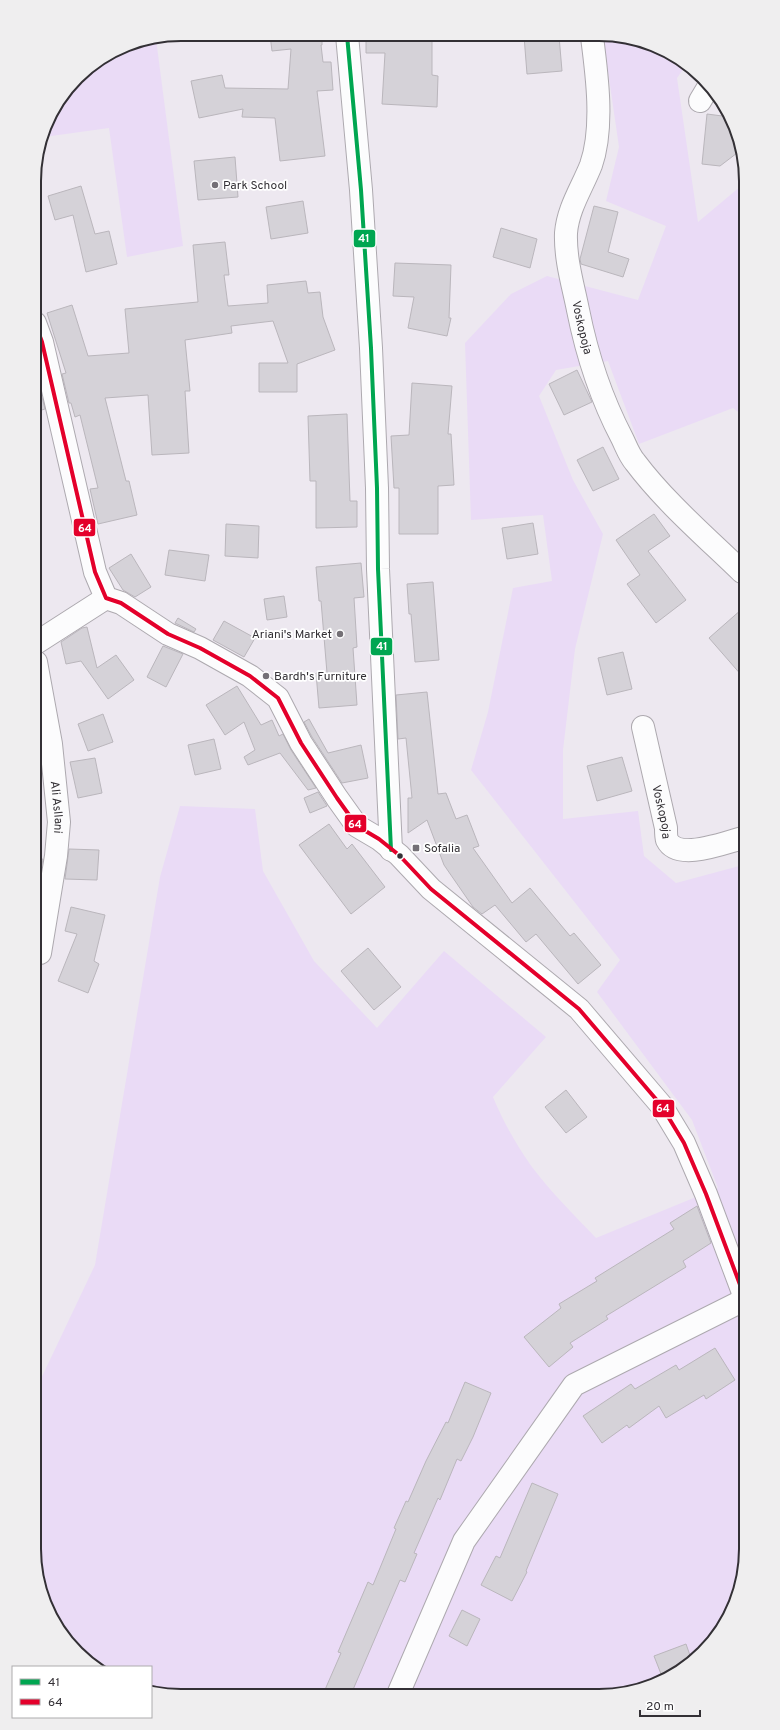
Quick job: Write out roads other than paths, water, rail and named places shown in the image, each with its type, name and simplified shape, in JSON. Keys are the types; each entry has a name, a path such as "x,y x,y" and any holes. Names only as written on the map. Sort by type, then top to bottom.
{"street":[{"path":"347,41 361,190 371,348 377,488 378,576 391,850"},
{"name":"Voskopoja","path":"592,41 599,107 596,138 591,164 569,213 566,233 567,257 582,328 597,382 613,422 634,461 666,498 739,569"},
{"path":"41,339 95,572 106,598 121,603 168,634 200,648 250,676 278,698 301,742 336,798 357,826 379,839 399,855 431,889 579,1009 661,1105 684,1143 706,1194 739,1282"},
{"path":"41,640 106,598"},
{"name":"Ali Asllani","path":"41,689 51,744 59,822 56,856 41,947"},
{"name":"Voskopoja","path":"643,727 666,828 667,839 673,847 684,850 696,850 739,839"},
{"path":"400,1689 464,1540 574,1385 739,1304"}],"place":[{"name":"Park School","path":"215,185"},
{"name":"Ariani's Market","path":"340,634"},
{"name":"Bardh's Furniture","path":"266,676"},
{"name":"Sofalia","path":"416,848"}]}
